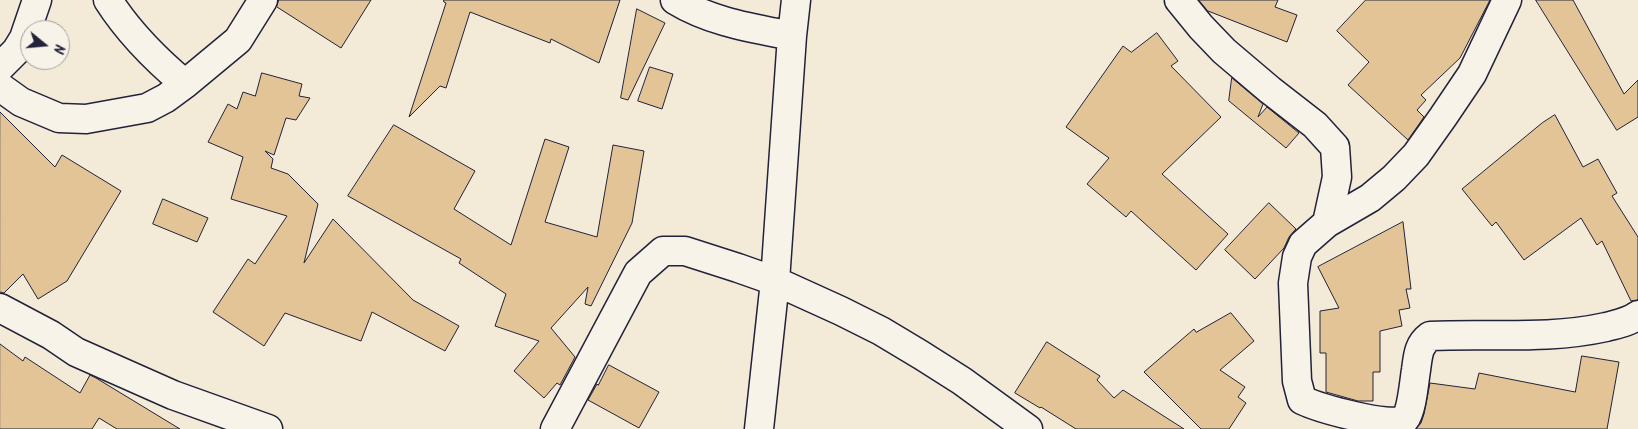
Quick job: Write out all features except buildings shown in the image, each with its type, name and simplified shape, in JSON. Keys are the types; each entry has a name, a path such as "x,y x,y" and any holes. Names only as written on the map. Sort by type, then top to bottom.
{"street":[{"path":"0,67 16,51 24,38 37,0"},
{"path":"108,0 132,34 185,84"},
{"path":"0,87 21,102 59,118 86,120 148,108 185,84 238,40 263,0"},
{"path":"675,0 697,12 726,22 792,36"},
{"path":"760,429 775,281 796,0"},
{"path":"1179,0 1224,51 1270,90 1316,125 1335,147 1338,176 1327,223"},
{"path":"1507,0 1472,74 1416,155 1394,178 1370,198 1327,223 1303,244 1297,257 1293,283 1298,381 1302,400 1368,421 1389,424 1399,423 1406,418 1410,404 1422,342 1430,336 1516,336 1586,331 1619,324 1638,315"},
{"path":"555,429 638,273 663,251 685,251 775,281 841,311 882,331 962,381 1028,429"},
{"path":"0,308 51,335 85,356 173,395 268,429"}]}
